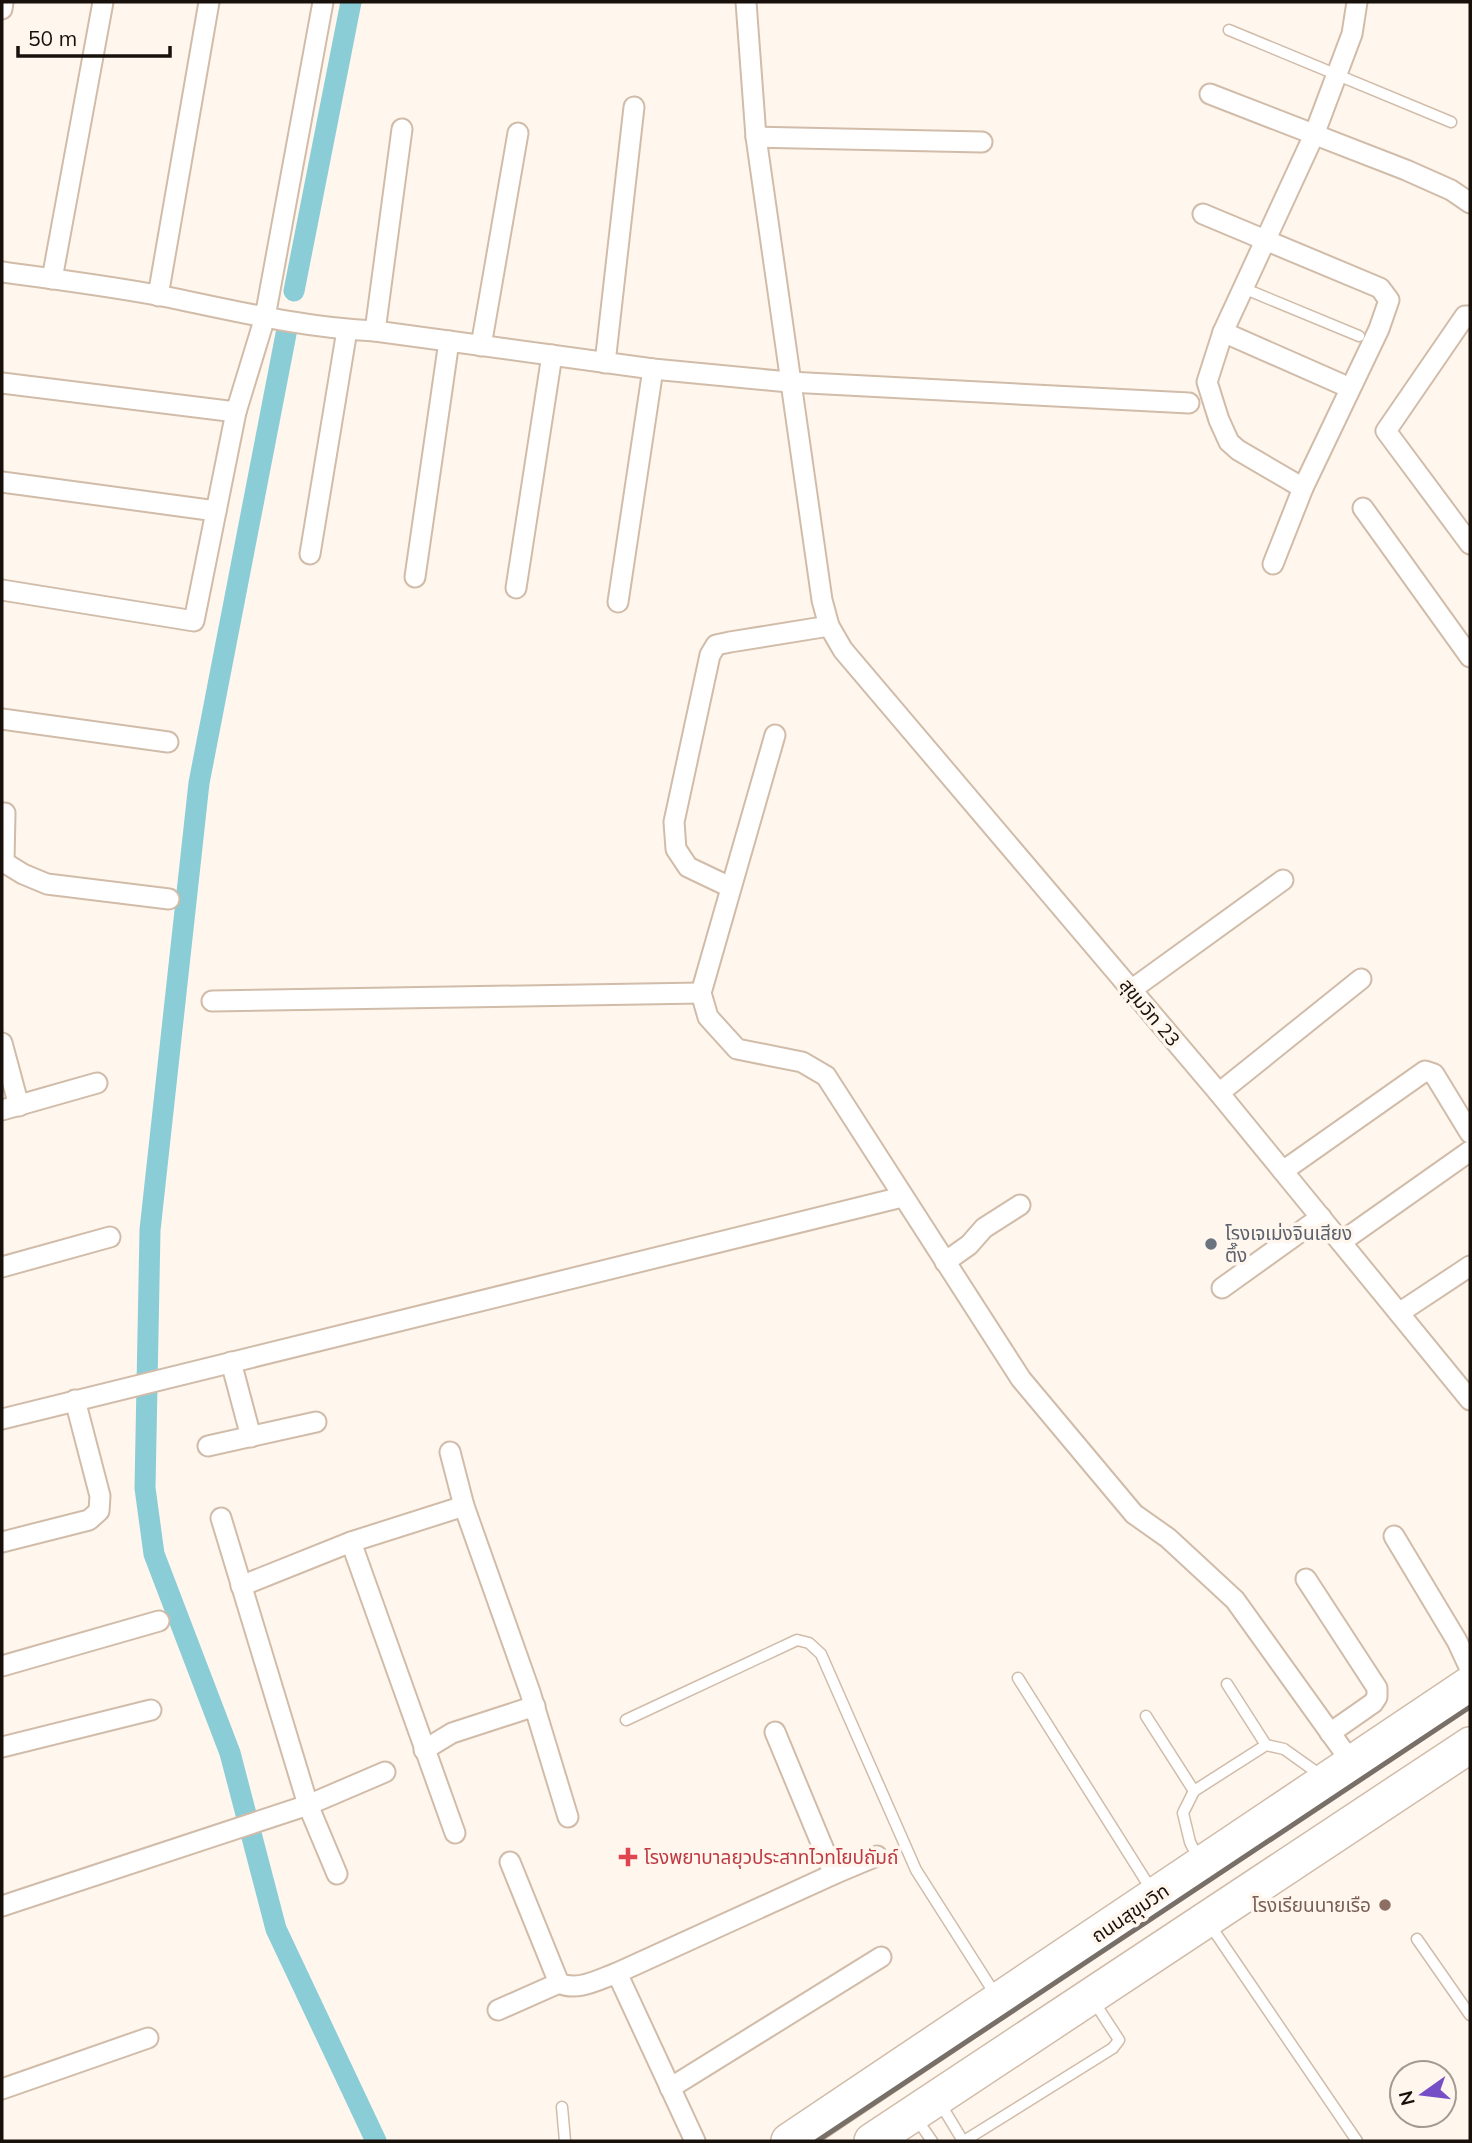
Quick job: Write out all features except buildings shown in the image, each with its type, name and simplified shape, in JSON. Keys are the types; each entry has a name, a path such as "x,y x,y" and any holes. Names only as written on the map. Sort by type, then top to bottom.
{"highway":[{"name":"ถนนสุขุมวิท","path":"789,2141 1470,1684"},
{"path":"872,2141 928,2118 1090,1997 1470,1745"}],"street":[{"path":"2,9 3,2"},
{"path":"52,279 103,2"},
{"path":"158,296 209,2"},
{"path":"2,590 194,621 236,412 265,317 323,2"},
{"name":"สุขุมวิท 23","path":"746,2 756,137 789,382 822,600 829,626 848,656 1219,1093 1470,1400"},
{"path":"1303,488 1229,442 1210,398 1207,382 1223,332 1242,288 1314,135 1352,34 1357,2"},
{"path":"1210,94 1451,190 1470,203"},
{"path":"605,363 634,107"},
{"path":"375,331 402,129"},
{"path":"481,346 518,133"},
{"path":"756,137 982,142"},
{"path":"1203,214 1380,288 1388,300 1379,329 1303,488 1273,564"},
{"path":"2,272 158,296 347,330 375,331 653,369 789,382 1189,403"},
{"path":"1470,316 1465,316 1386,431 1470,544"},
{"path":"310,554 347,330"},
{"path":"1223,332 1341,384"},
{"path":"415,577 449,341"},
{"path":"516,588 552,355"},
{"path":"618,602 653,369"},
{"path":"2,383 236,412"},
{"path":"2,482 216,511"},
{"path":"1363,509 1470,657"},
{"path":"730,887 688,867 676,849 674,822 710,655 716,645 829,626"},
{"path":"2,719 168,742"},
{"path":"775,735 701,993 708,1017 737,1049 802,1062 826,1076 1021,1379 1134,1514 1168,1538 1235,1600 1330,1733 1340,1772"},
{"path":"5,813 3,861 23,874 47,884 169,899"},
{"path":"1132,989 1283,880"},
{"path":"1219,1093 1360,979"},
{"path":"212,1001 701,993"},
{"path":"2,1043 10,1108 97,1083"},
{"path":"1283,1171 1425,1071 1434,1074 1470,1133"},
{"path":"1342,1242 1470,1151"},
{"path":"2,1419 902,1197"},
{"path":"945,1262 970,1245 984,1228 1020,1205"},
{"path":"1222,1288 1321,1217"},
{"path":"2,1267 110,1237"},
{"path":"1399,1313 1470,1266"},
{"path":"231,1362 251,1437"},
{"path":"2,1542 89,1520 99,1511 100,1496 75,1400"},
{"path":"208,1446 316,1422"},
{"path":"450,1452 464,1506 535,1706 568,1817"},
{"path":"242,1586 351,1542 464,1506"},
{"path":"221,1518 308,1805 337,1874"},
{"path":"1394,1536 1457,1642 1470,1669"},
{"path":"351,1542 455,1832"},
{"path":"1306,1578 1377,1688 1377,1697 1373,1703 1330,1733"},
{"path":"2,1666 159,1621"},
{"path":"424,1750 452,1733 535,1706"},
{"path":"2,1747 151,1710"},
{"path":"775,1732 834,1874"},
{"path":"2,1906 308,1805 385,1772"},
{"path":"498,2010 559,1983 579,1986 617,1973 877,1856"},
{"path":"510,1862 559,1983"},
{"path":"670,2088 881,1957"},
{"path":"617,1973 695,2141"},
{"path":"2,2089 149,2038"}],"lane":[{"path":"1229,30 1451,122"},
{"path":"1242,288 1359,336"},
{"path":"626,1720 797,1640 808,1643 821,1654 916,1870 999,2000"},
{"path":"1018,1678 1155,1896"},
{"path":"1227,1684 1266,1745 1284,1749 1340,1772"},
{"path":"1146,1716 1194,1791"},
{"path":"1201,1865 1190,1842 1184,1813 1194,1791 1266,1745"},
{"path":"1207,1921 1357,2141"},
{"path":"1417,1939 1470,2015"},
{"path":"928,2118 963,2141 1113,2048 1119,2040 1090,1997"},
{"path":"562,2107 565,2141"}],"waterway":[{"path":"294,291 351,2"},
{"path":"286,334 199,783 150,1230 145,1488 154,1554 230,1753 276,1929 376,2141"}],"railway":[{"path":"817,2141 1470,1707"}],"place":[{"name":"โรงเจเม่งจินเสียง ตึ๊ง","path":"1211,1244"},
{"name":"โรงพยาบาลยุวประสาทไวทโยปถัมถ์","path":"628,1857"},
{"name":"โรงเรียนนายเรือ","path":"1385,1905"}]}
